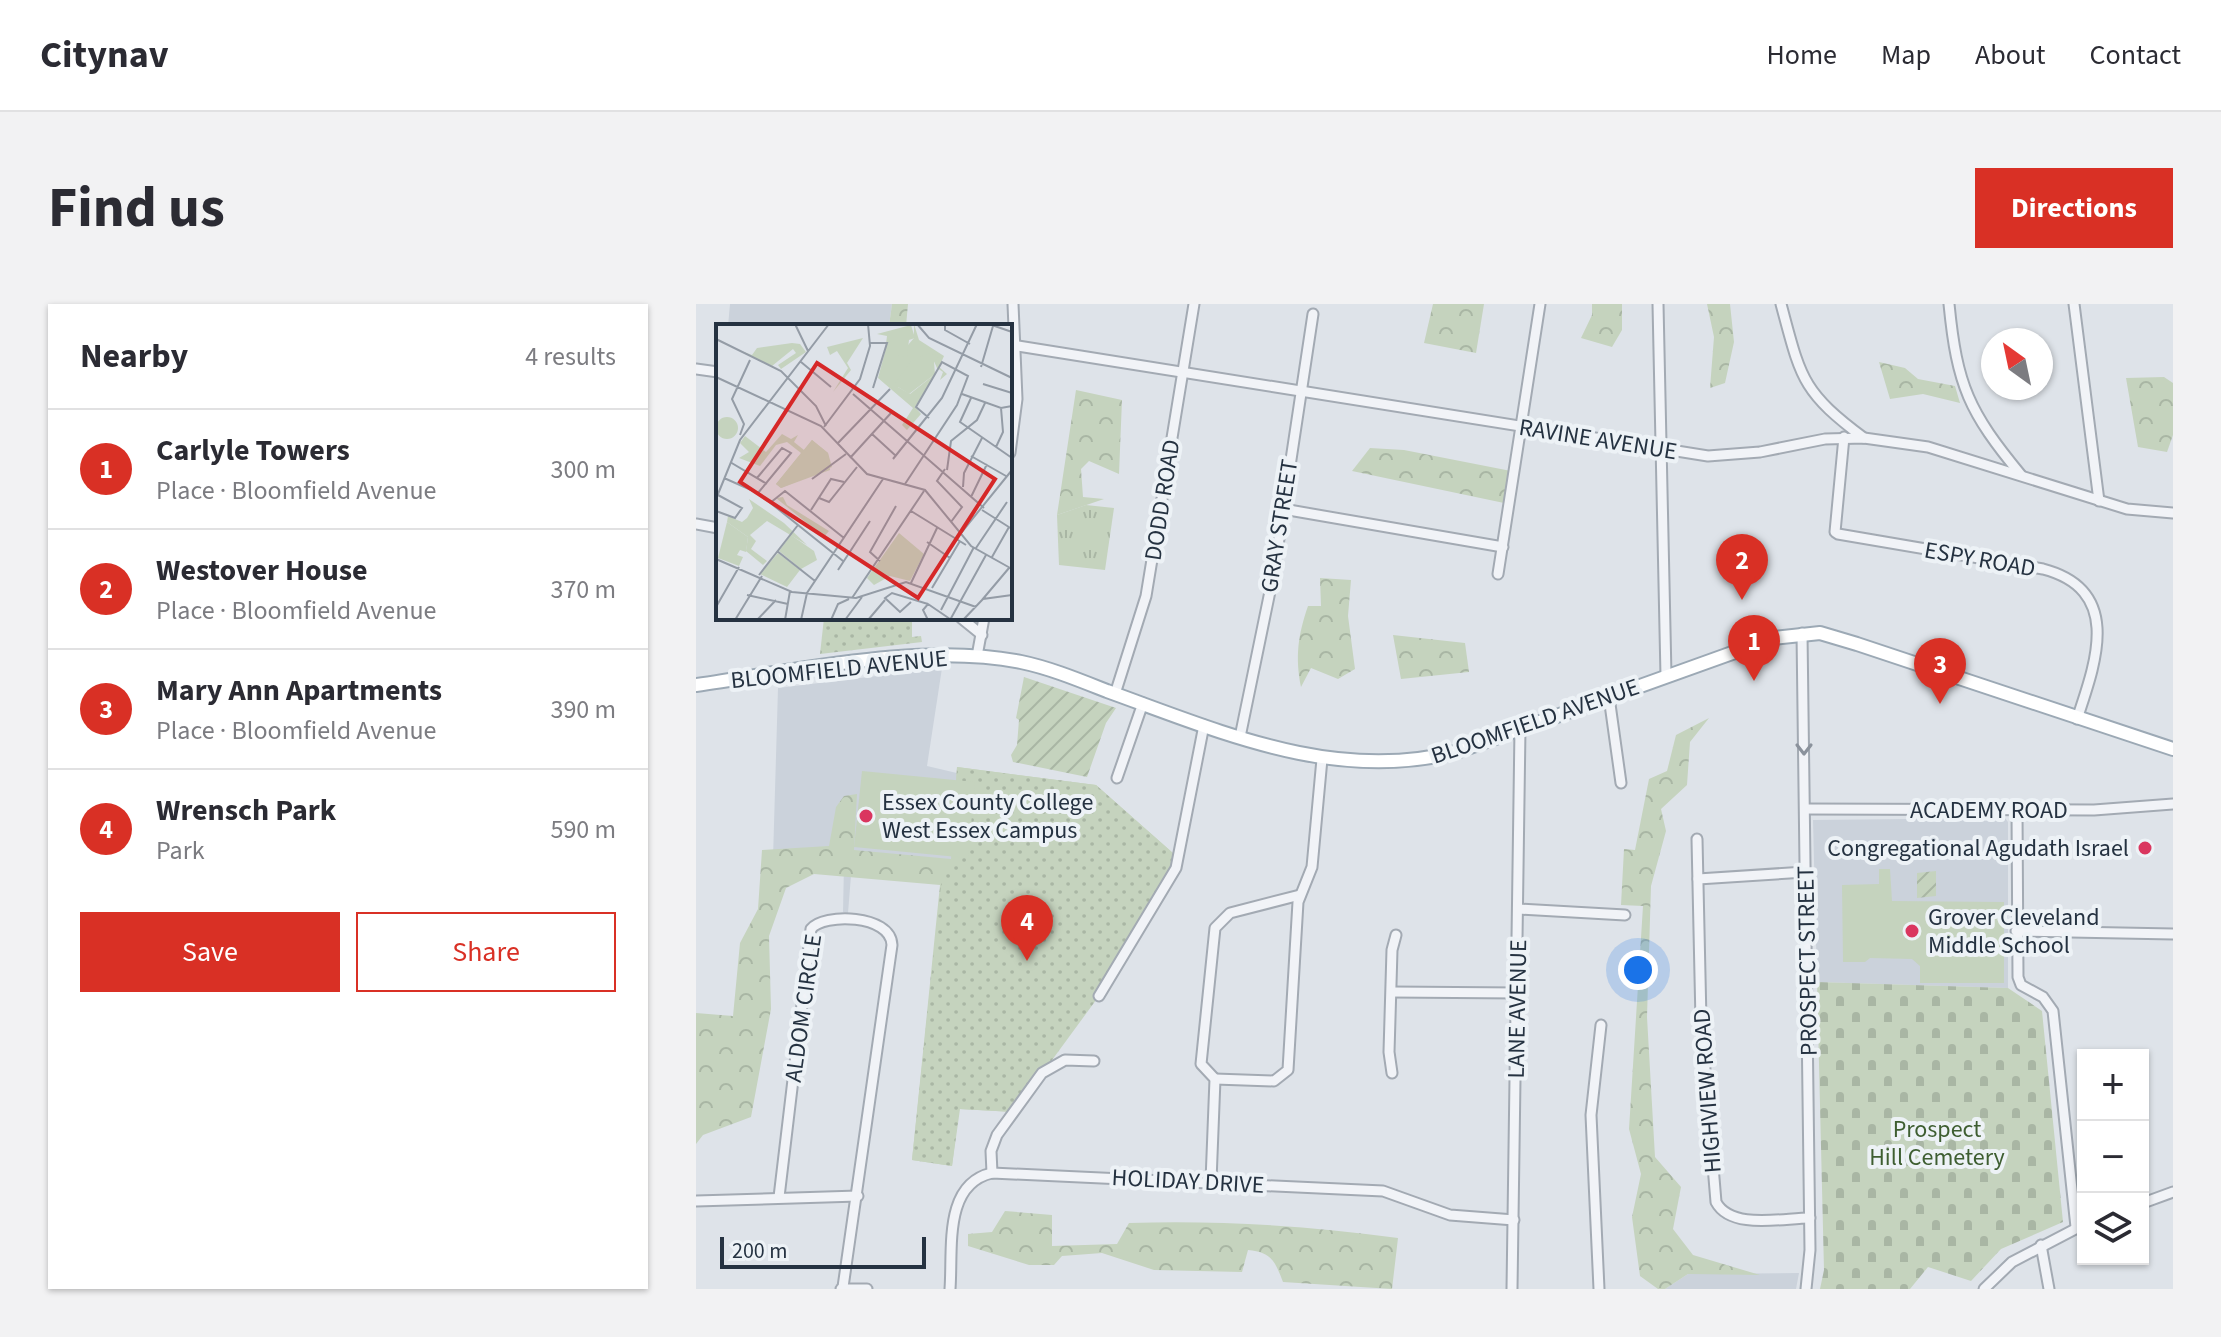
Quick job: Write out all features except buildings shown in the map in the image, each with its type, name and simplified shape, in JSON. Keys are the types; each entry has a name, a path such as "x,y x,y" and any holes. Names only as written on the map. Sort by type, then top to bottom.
{"main road":[{"name":"BLOOMFIELD AVENUE","path":"696,685 899,658 977,656 1032,665 1240,737 1322,759 1367,763 1425,759 1520,729 1774,638 1802,633 1827,635 2173,749"}],"street":[{"path":"1012,438 1017,399 1018,346 1013,304"},
{"name":"DODD ROAD","path":"1115,694 1146,596 1194,304"},
{"path":"1498,574 1540,304"},
{"path":"1658,304 1666,676"},
{"path":"1781,304 1806,386 1831,413 1864,438"},
{"path":"1949,304 1956,353 1969,404 1983,430 2021,475"},
{"path":"2074,304 2099,501"},
{"name":"GRAY STREET","path":"1240,737 1283,509 1313,314"},
{"name":"RAVINE AVENUE","path":"1018,346 1708,456 1844,437 1928,447 2127,509 2173,513"},
{"path":"696,369 716,372"},
{"name":"ESPY ROAD","path":"1844,437 1835,532 1838,534 2043,569 2067,579 2083,592 2096,617 2099,638 2077,719"},
{"path":"1283,509 1503,547"},
{"path":"696,524 716,528"},
{"path":"963,620 982,635"},
{"path":"977,656 984,620"},
{"name":"PROSPECT STREET","path":"1802,633 1810,1218 1806,1289"},
{"path":"1609,697 1621,783"},
{"path":"1117,778 1143,703"},
{"path":"1099,996 1176,868 1204,725"},
{"name":"LANE AVENUE","path":"1512,1289 1520,729"},
{"path":"1300,895 1230,913 1215,928 1201,1064 1215,1079 1274,1081 1288,1070 1300,895 1312,867 1322,759"},
{"name":"ACADEMY ROAD","path":"1805,809 2094,810 2173,804"},
{"path":"2017,810 2016,931 2021,985 2043,997 2053,1011 2077,1202"},
{"name":"HIGHVIEW ROAD","path":"1697,839 1701,1021 1716,1202 1721,1211 1734,1218 1810,1218"},
{"path":"1698,879 1805,872"},
{"path":"1519,909 1625,915"},
{"name":"ALDOM CIRCLE","path":"779,1197 809,939 813,925 828,919 881,924 892,938 858,1196"},
{"path":"2016,931 2173,934"},
{"path":"1392,1073 1389,1052 1396,935"},
{"path":"1392,992 1518,993"},
{"path":"1599,1289 1591,1115 1601,1025"},
{"path":"950,1289 956,1204 971,1182 992,1173 991,1151 997,1135 1042,1073 1065,1060 1094,1061"},
{"path":"1211,1181 1215,1079"},
{"name":"HOLIDAY DRIVE","path":"992,1173 1383,1191 1450,1215 1514,1220"},
{"path":"2149,1201 2173,1192"},
{"path":"696,1201 858,1196 842,1288 867,1289"},
{"path":"1984,1289 2001,1270 2077,1227"},
{"path":"2041,1245 2049,1289"}],"shaded area":[{"path":"730,304 892,304 889,324 728,324"},
{"name":"Essex County College West Essex Campus","path":"942,668 927,766 961,774 954,875 852,863 848,913 843,912 844,864 773,859 778,688"},
{"name":"Grover Cleveland Middle School","path":"2005,818 2008,822 2008,988 1817,982 1813,820"},
{"path":"1799,1273 1796,1289 1665,1289 1688,1274"}],"green space":[{"path":"892,304 908,304 906,324 889,324"},
{"path":"1433,304 1484,304 1476,353 1424,343"},
{"path":"1592,304 1622,304 1622,330 1612,347 1581,338 1592,315"},
{"path":"1707,304 1730,304 1734,342 1725,383 1710,388 1714,337"},
{"path":"1879,362 1905,368 1918,379 1955,386 1960,403 1923,394 1890,399"},
{"path":"2164,377 2173,383 2173,435 2167,452 2138,447 2126,378"},
{"path":"1076,390 1122,400 1119,474 1089,461 1081,469 1083,497 1104,499 1057,515"},
{"path":"1370,448 1404,450 1511,471 1504,503 1352,471"},
{"path":"1086,505 1114,508 1105,570 1059,565 1057,515"},
{"path":"1320,578 1351,580 1348,616 1355,669 1338,679 1311,668 1301,687 1298,666 1300,636 1308,606 1321,606"},
{"path":"824,620 912,620 912,637 921,636 922,642 820,654"},
{"path":"1393,635 1465,643 1469,672 1401,679"},
{"path":"1024,677 1116,708 1106,723 1087,777 1013,762 1011,755 1017,745 1019,720 1016,718"},
{"path":"1709,718 1690,742 1687,785 1661,809 1666,831 1651,886 1647,1017 1655,1157 1681,1187 1673,1229 1693,1255 1760,1275 1688,1274 1665,1289 1658,1289 1640,1276 1632,1217 1641,1174 1629,1129 1643,906 1621,905 1624,849 1635,850 1649,779 1667,771 1676,735"},
{"path":"957,767 1096,785 1174,854 1014,1112 959,1109 952,1166 912,1160 940,885 814,874 786,888 769,936 771,1009 751,1117 703,1135 696,1144 696,1013 733,1016 740,943 758,909 762,850 829,846 836,807 844,796 857,794 854,850 951,859"},
{"path":"957,767 1096,785 1174,854 1172,876 1099,996 1014,1112 960,1109 952,1166 912,1160 941,885 952,859"},
{"path":"862,771 975,782 968,858 854,847"},
{"path":"1879,869 1890,869 1892,901 2004,902 2004,983 1920,983 1920,966 1912,959 1870,958 1865,962 1843,962 1842,885 1879,884"},
{"path":"1936,871 1936,896 1917,898 1917,873"},
{"name":"Prospect Hill Cemetery","path":"1817,982 2008,988 2042,1011 2063,1222 2001,1249 1971,1281 1928,1267 1910,1289 1820,1289 1824,1270"},
{"path":"1005,1211 1052,1215 1052,1246 1117,1244 1129,1223 1264,1225 1398,1238 1392,1289 1283,1282 1267,1255 1248,1250 1242,1272 1154,1270 1102,1253 1062,1256 1054,1265 1029,1265 968,1246 968,1234 992,1232"}],"place":[{"name":"Westover House","path":"1742,600"},
{"name":"Carlyle Towers","path":"1754,681"},
{"name":"Mary Ann Apartments","path":"1940,704"},
{"name":"Essex County College West Essex Campus","path":"866,816"},
{"name":"Congregational Agudath Israel","path":"2145,848"},
{"name":"Grover Cleveland Middle School","path":"1912,931"},
{"name":"Wrensch Park","path":"1027,961"}]}
